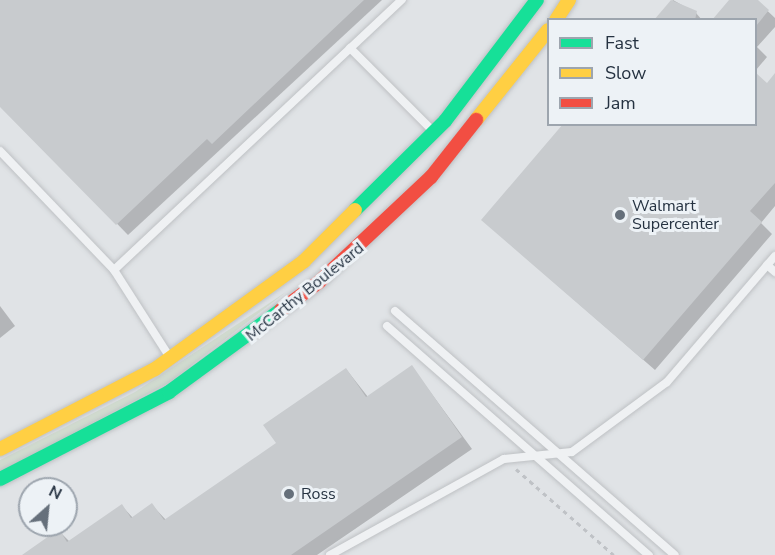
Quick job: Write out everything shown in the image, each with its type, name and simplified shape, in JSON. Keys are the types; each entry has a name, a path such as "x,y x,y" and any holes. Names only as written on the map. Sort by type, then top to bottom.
{"main road":[{"name":"McCarthy Boulevard","path":"0,449 171,359 304,261 434,133 537,0"},
{"path":"557,18 569,0"},
{"name":"McCarthy Boulevard","path":"0,479 169,392 319,282 431,177 547,32"}],"lane":[{"path":"114,270 402,0"},
{"path":"350,48 434,133"},
{"path":"0,151 114,270 171,359"},
{"path":"330,555 504,459 572,452 667,382 775,256"},
{"path":"767,265 775,272"},
{"path":"394,311 675,555"},
{"path":"387,326 649,555"}],"path":[{"path":"504,459 614,555"}],"shaded area":[{"path":"286,292 170,382 0,472 0,460 135,392"}],"building":[{"path":"0,0 364,0 212,144 207,139 116,225 0,107"},
{"path":"671,0 697,11 695,18 656,18"},
{"path":"729,0 758,0 769,10 757,25 757,18 714,18"},
{"name":"Walmart Supercenter","path":"775,73 775,183 750,211 762,222 643,360 481,220 561,126 757,126 757,74 767,83"},
{"path":"412,365 462,437 291,555 22,555 48,537 64,537 67,542 78,537 78,534 122,504 131,518 152,503 164,520 276,443 263,425 346,368 366,397"}],"traffic: fast":[{"path":"355,210 445,121 537,0"},
{"path":"0,479 169,392 281,310"}],"traffic: slow":[{"path":"557,18 569,0"},
{"path":"476,120 547,31"},
{"path":"0,449 155,369 304,261 355,210"}],"traffic: jam":[{"path":"281,310 319,282 431,177 476,120"}],"place":[{"name":"Walmart Supercenter","path":"620,215"},
{"name":"Ross","path":"289,494"}]}
